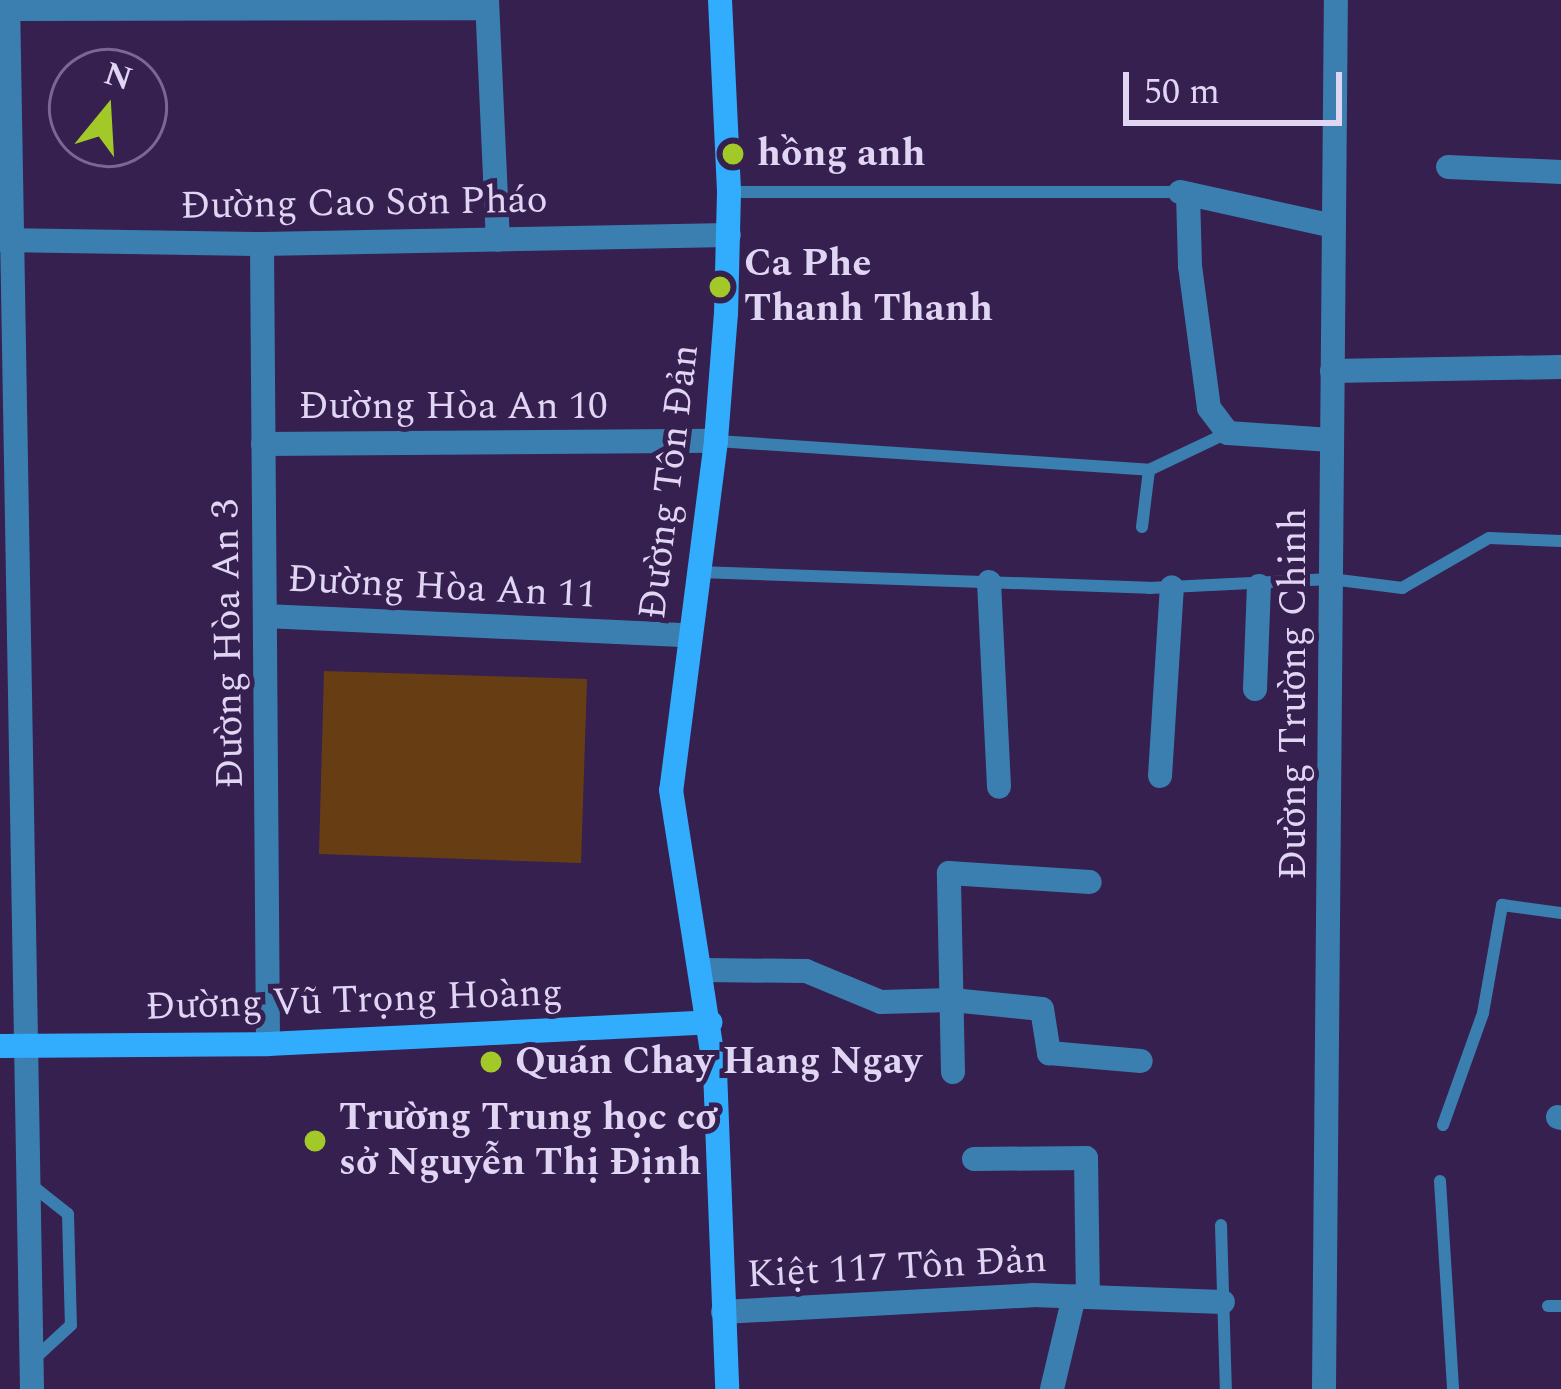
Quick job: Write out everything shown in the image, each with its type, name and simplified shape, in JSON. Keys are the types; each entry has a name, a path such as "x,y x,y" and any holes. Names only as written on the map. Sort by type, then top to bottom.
{"street":[{"name":"Đường Tôn Đản","path":"720,0 729,235 716,441 671,790 710,1022 727,1389"},
{"name":"Đường Trường Chinh","path":"1324,1389 1336,0"},
{"path":"32,1389 28,1046 6,240 8,5 487,4 498,240"},
{"path":"1448,167 1561,172"},
{"path":"1331,440 1228,433 1208,408 1184,193 1311,217 1333,226"},
{"name":"Đường Cao Sơn Pháo","path":"6,240 262,244 729,235"},
{"name":"Đường Hòa An 3","path":"262,244 268,1043"},
{"path":"1332,371 1561,367"},
{"name":"Đường Hòa An 10","path":"263,444 716,441"},
{"path":"989,582 999,787"},
{"path":"1255,689 1259,586"},
{"path":"1160,776 1172,587"},
{"name":"Đường Hòa An 11","path":"265,616 688,635"},
{"path":"953,1072 949,873 1090,882"},
{"path":"703,970 806,970 881,1002 952,1000 1042,1009 1049,1053 1141,1060"},
{"name":"Đường Vũ Trọng Hoàng","path":"0,1046 268,1043 710,1022"},
{"name":"Kiệt 117 Tôn Đản","path":"974,1160 1086,1158 1081,1297 1052,1389"},
{"name":"Kiệt 117 Tôn Đản","path":"723,1312 1081,1297 1223,1301"}],"lane":[{"path":"729,192 1184,193"},
{"path":"716,441 1149,470 1228,433"},
{"path":"1142,527 1149,470"},
{"path":"697,572 1172,587 1331,579 1402,588 1489,538 1561,541"},
{"path":"1443,1125 1483,1013 1502,905 1561,913"},
{"path":"1440,1181 1454,1389"},
{"path":"30,1184 68,1214 71,1325 32,1362"},
{"path":"1222,1226 1226,1389"}],"shaded area":[{"path":"324,671 587,679 581,863 319,854"}],"place":[{"name":"hồng anh","path":"733,154"},
{"name":"Ca Phe Thanh Thanh","path":"720,287"},
{"name":"Quán Chay Hang Ngay","path":"491,1062"},
{"name":"Trường Trung học cơ sở Nguyễn Thị Định","path":"315,1141"}]}
